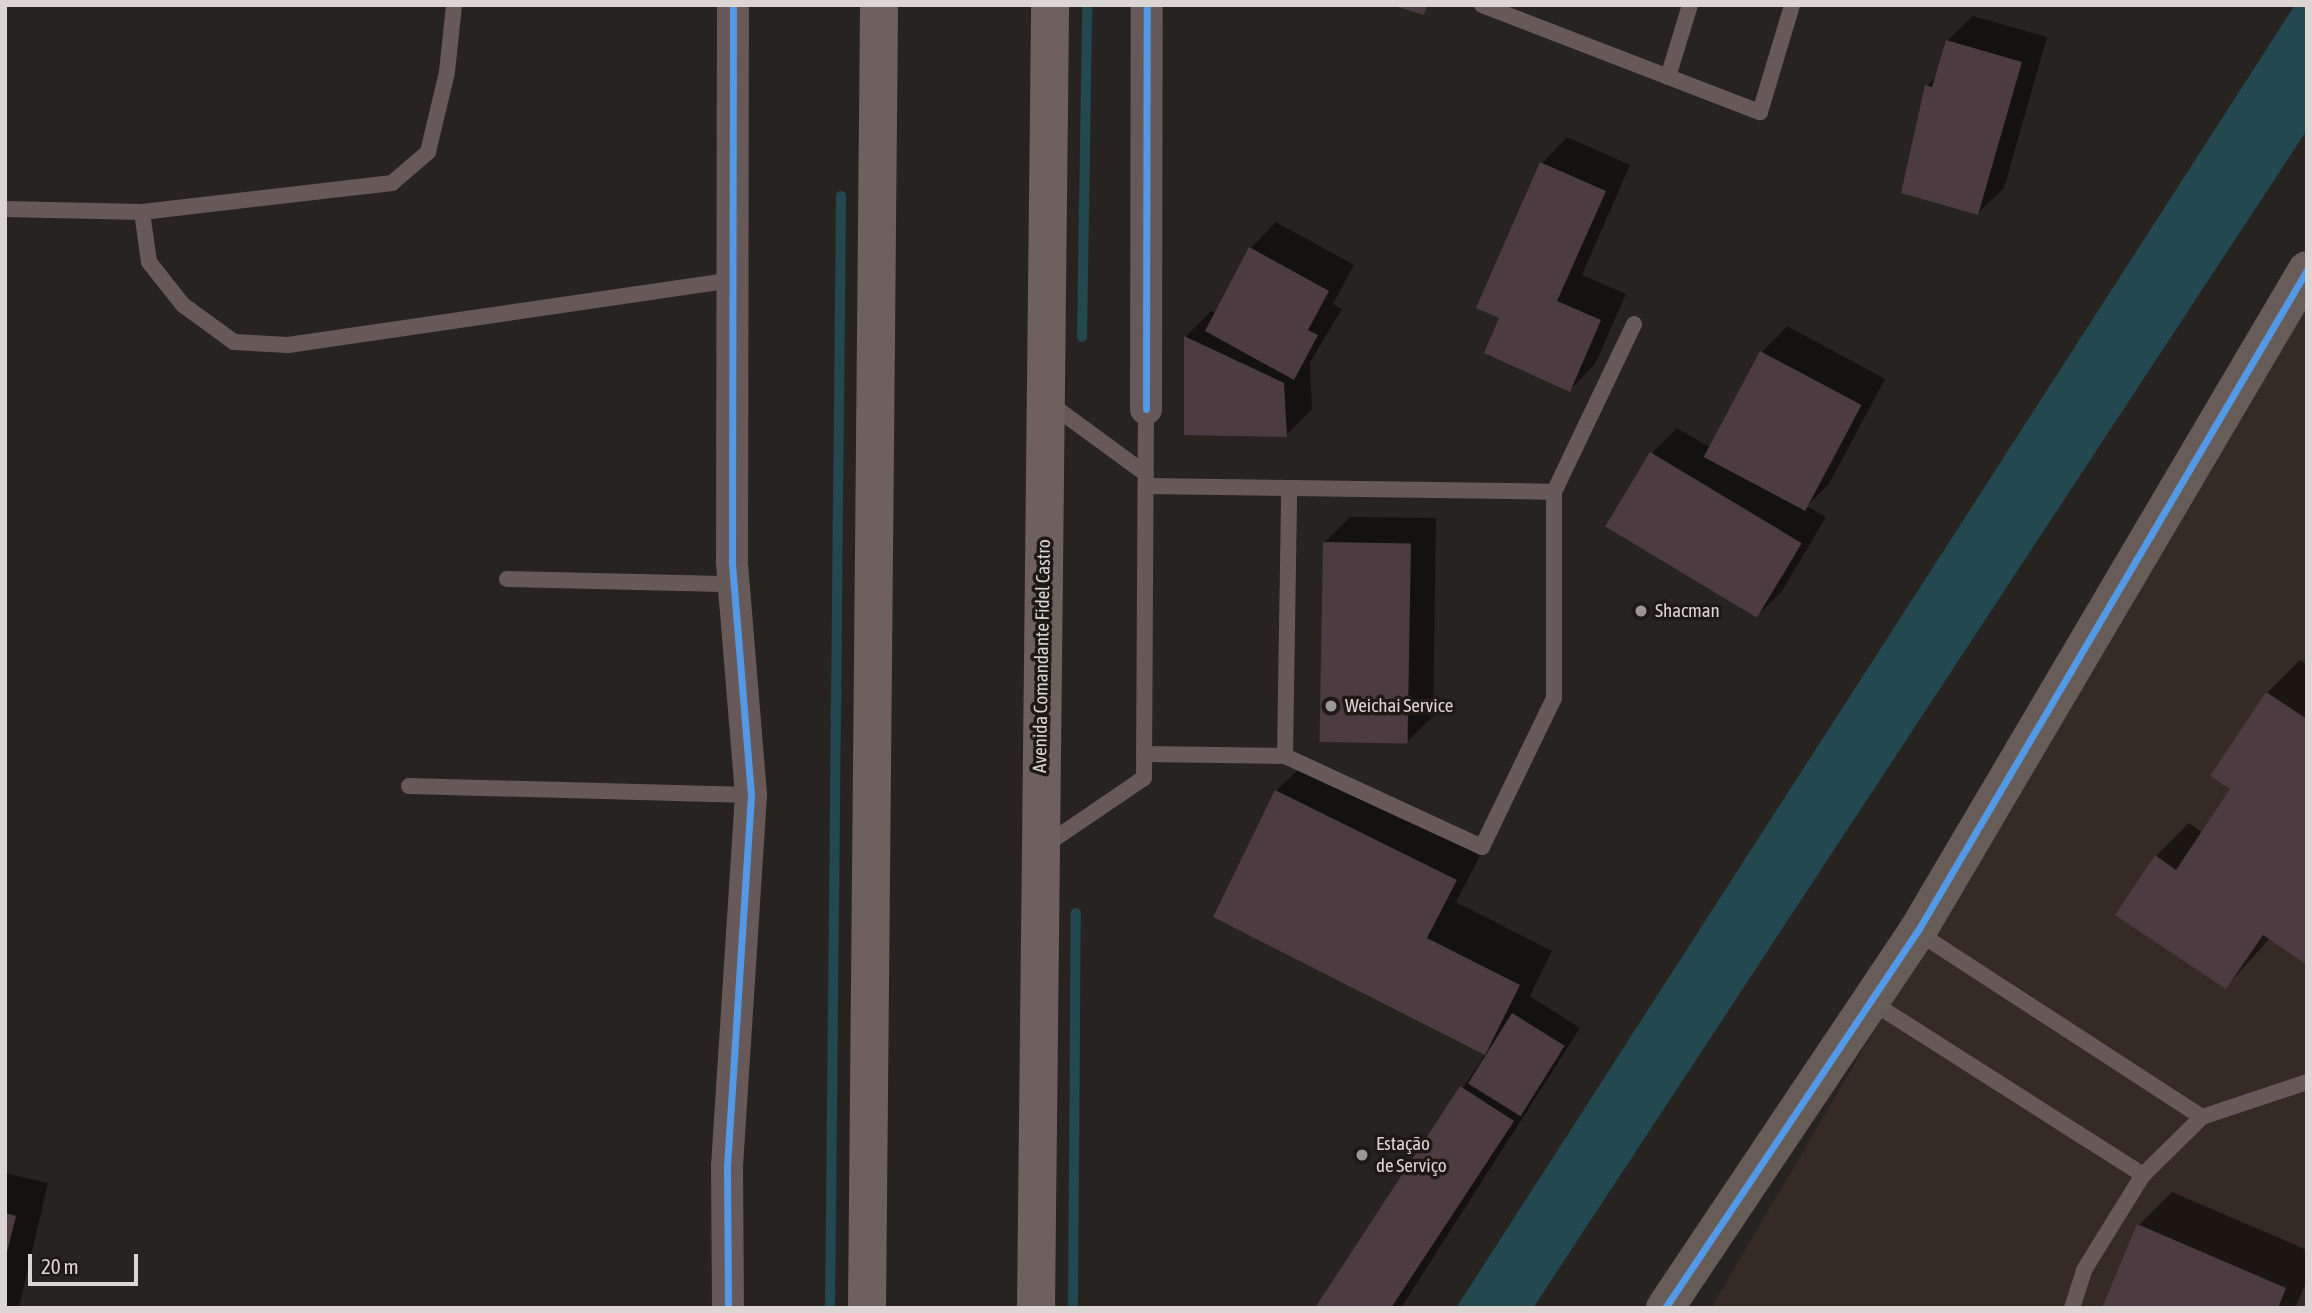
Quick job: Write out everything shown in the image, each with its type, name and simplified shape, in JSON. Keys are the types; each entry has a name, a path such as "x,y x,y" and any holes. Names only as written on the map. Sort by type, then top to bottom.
{"highway":[{"path":"867,1308 879,5"},
{"name":"Avenida Comandante Fidel Castro","path":"1036,1308 1050,5"}],"street":[{"path":"728,1308 727,1166 751,794 734,584 733,5"},
{"path":"1146,409 1147,5"},
{"path":"1665,1308 1917,932 2307,270"}],"lane":[{"path":"5,209 142,212 393,183 428,152 447,72 454,5"},
{"path":"1482,5 1760,113 1792,5"},
{"path":"1668,78 1690,5"},
{"path":"142,212 149,262 183,304 234,342 288,345 732,280"},
{"path":"1145,754 1285,756 1482,847 1554,698 1554,492 1634,324"},
{"path":"1045,400 1146,480 1289,488 1554,492"},
{"path":"1040,850 1144,778 1146,409"},
{"path":"1285,756 1289,488"},
{"path":"507,579 734,584"},
{"path":"409,786 751,794"},
{"path":"1917,932 2202,1116"},
{"path":"1870,1001 2143,1175"},
{"path":"2072,1308 2084,1270 2143,1175 2202,1116 2307,1082"}],"shaded area":[{"path":"2307,294 2307,1308 1711,1308"}],"water":[{"path":"2295,5 2307,5 2307,130 1533,1308 1456,1308"}],"building":[{"path":"1391,5 1427,5 1424,15"},
{"path":"1946,40 2022,62 1978,215 1901,193 1925,85 1932,87"},
{"path":"1540,162 1606,191 1557,301 1601,320 1570,392 1484,353 1499,318 1476,308"},
{"path":"1249,247 1329,291 1308,330 1318,335 1294,380 1205,331"},
{"path":"1184,336 1284,383 1287,437 1184,435"},
{"path":"1760,351 1862,405 1805,511 1704,457"},
{"path":"1650,452 1802,543 1757,618 1605,527"},
{"path":"1323,542 1411,544 1407,744 1320,742"},
{"path":"2266,692 2307,719 2307,959 2304,963 2263,935 2226,989 2115,915 2155,855 2176,870 2230,789 2210,776"},
{"path":"1275,790 1457,880 1427,938 1520,985 1485,1055 1213,917"},
{"path":"1512,1013 1565,1046 1521,1116 1468,1083"},
{"path":"1460,1086 1514,1121 1391,1308 1315,1308"},
{"path":"5,1213 16,1216 6,1256 5,1256"},
{"path":"2137,1224 2286,1288 2278,1308 2102,1308"}],"waterway":[{"path":"1082,337 1087,5"},
{"path":"830,1308 841,196"},
{"path":"1073,1308 1076,913"}],"cycle path":[{"path":"728,1308 727,1166 751,795 732,562 733,5"},
{"path":"1146,409 1147,5"},
{"path":"1665,1308 1917,932 2307,270"}],"place":[{"name":"Shacman","path":"1641,611"},
{"name":"Weichai Service","path":"1331,706"},
{"name":"Estação de Serviço","path":"1362,1155"}]}
